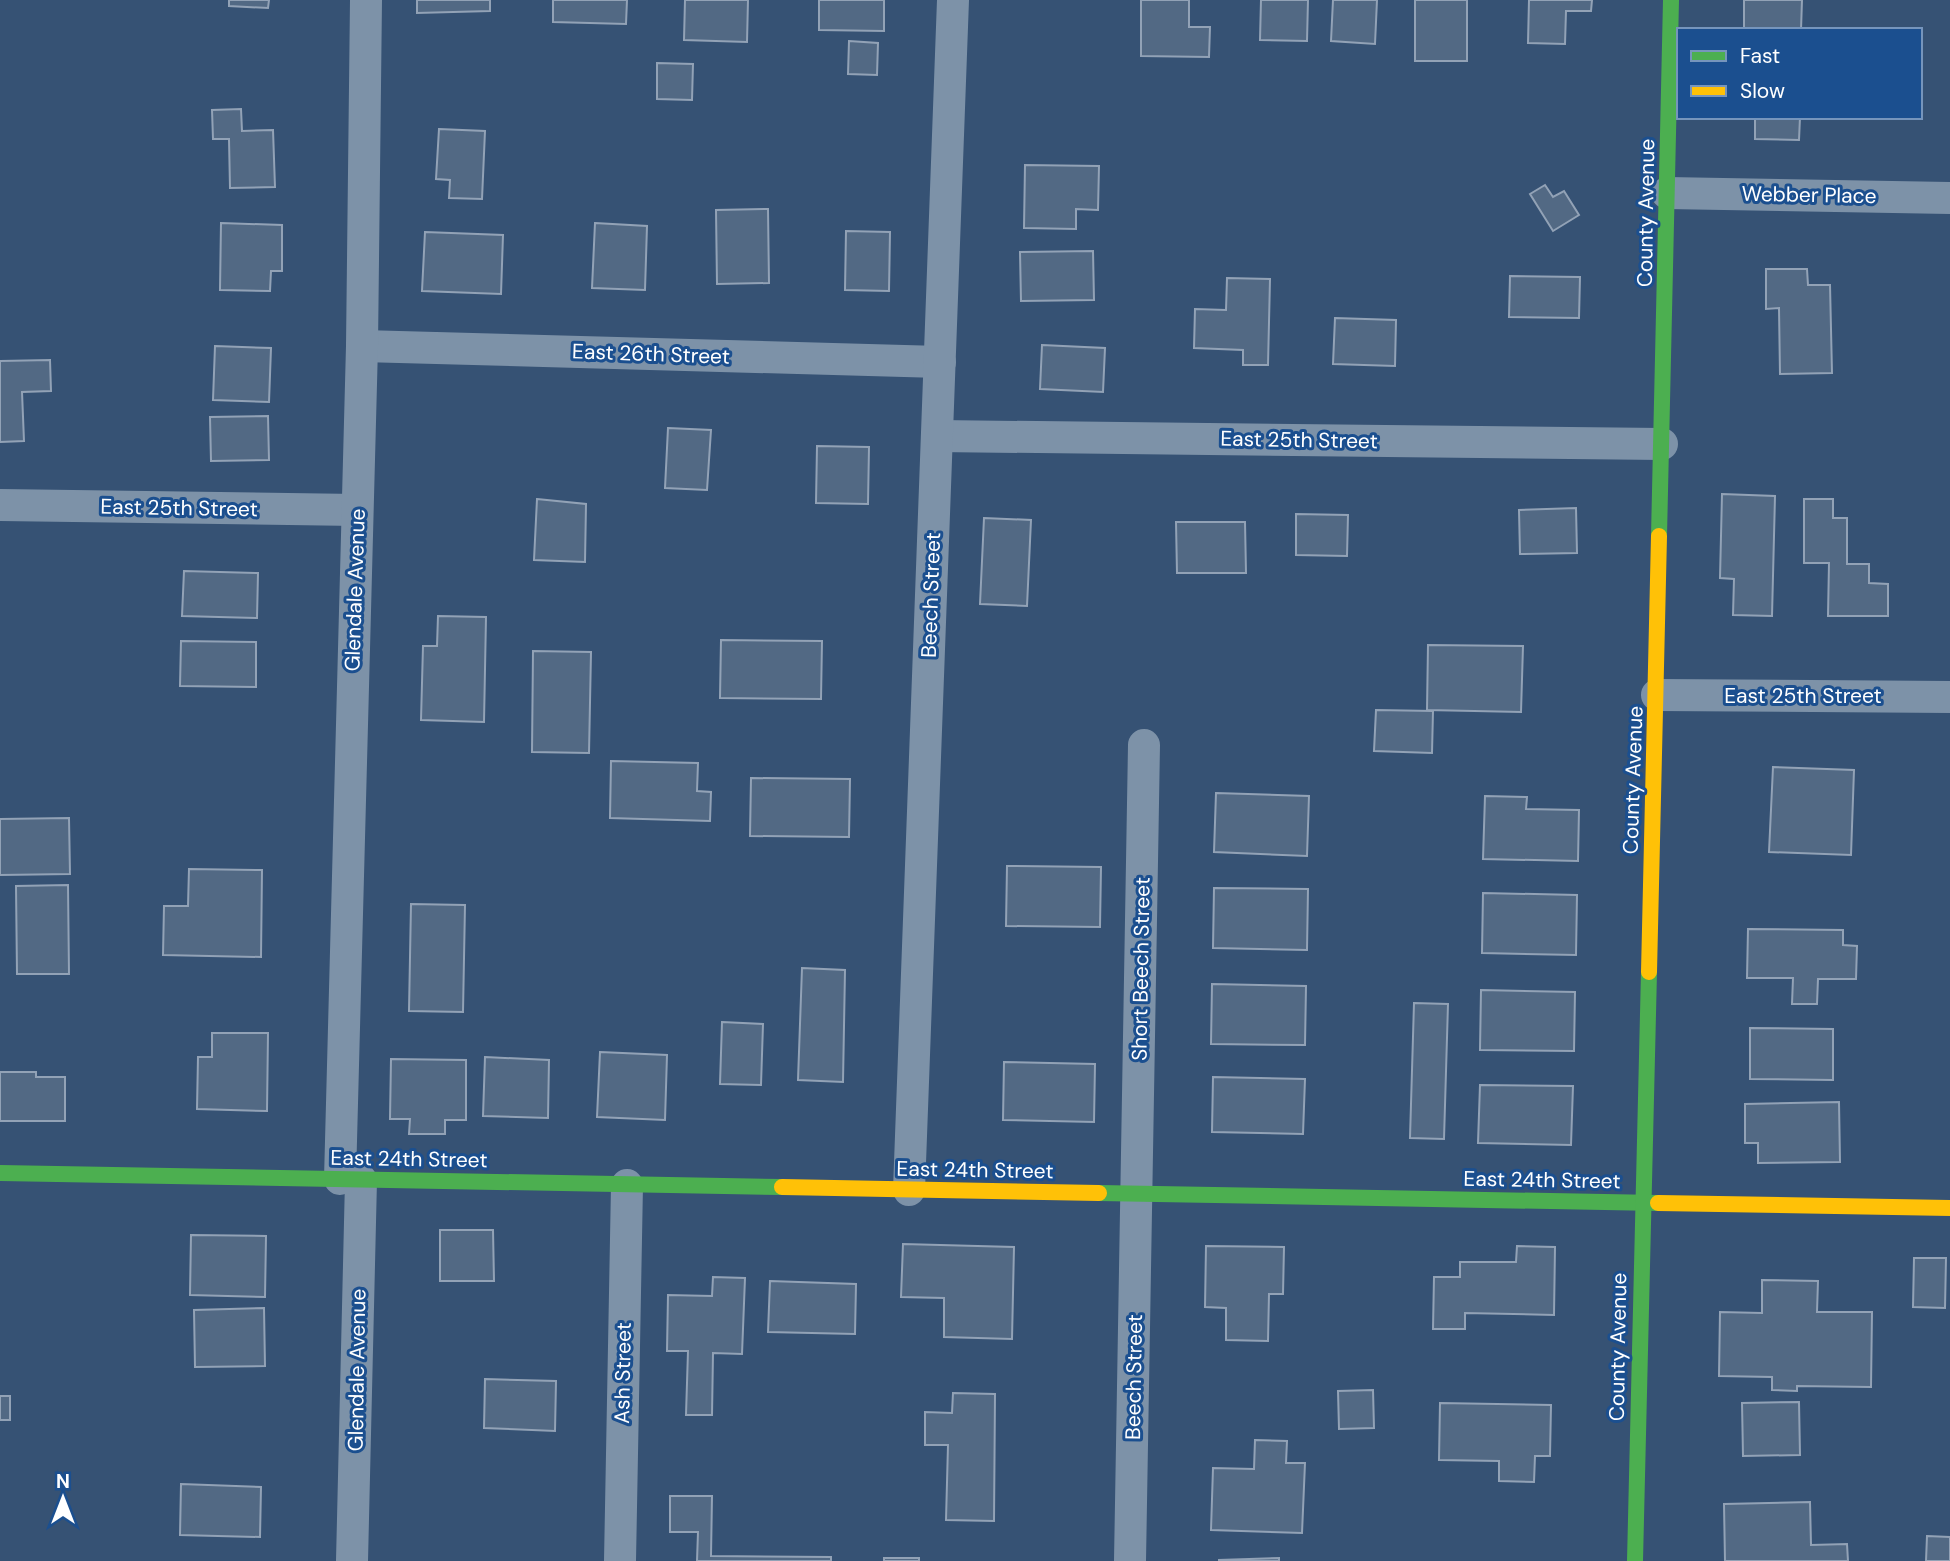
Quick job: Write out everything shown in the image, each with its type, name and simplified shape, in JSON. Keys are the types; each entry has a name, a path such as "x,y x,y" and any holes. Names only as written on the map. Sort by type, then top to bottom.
{"main road":[{"name":"County Avenue","path":"1635,1561 1671,0"},
{"name":"East 24th Street","path":"0,1173 1950,1209"}],"street":[{"name":"Glendale Avenue","path":"352,1561 350,1179 366,0"},
{"name":"Beech Street","path":"909,1190 953,0"},
{"name":"Webber Place","path":"1667,193 1950,198"},
{"name":"East 26th Street","path":"362,346 940,362"},
{"name":"East 25th Street","path":"937,436 1662,444"},
{"name":"East 25th Street","path":"0,505 357,510"},
{"name":"East 25th Street","path":"1657,695 1950,697"},
{"name":"Short Beech Street","path":"1137,1194 1144,745"},
{"name":"Ash Street","path":"620,1561 627,1185"},
{"name":"Beech Street","path":"1130,1561 1137,1194"}],"building":[{"path":"229,0 269,0 268,8 229,6"},
{"path":"417,0 490,0 490,11 417,13"},
{"path":"553,0 627,0 626,24 553,22"},
{"path":"685,0 748,0 747,42 684,40"},
{"path":"819,0 884,0 884,31 819,30"},
{"path":"1141,0 1189,0 1189,27 1210,27 1209,57 1141,56"},
{"path":"1261,0 1308,0 1307,41 1260,40"},
{"path":"1333,0 1377,0 1375,44 1331,41"},
{"path":"1415,0 1467,0 1467,61 1415,61"},
{"path":"1529,0 1592,0 1591,11 1566,11 1565,44 1528,43"},
{"path":"1744,0 1802,0 1801,28 1744,28"},
{"path":"849,41 878,43 877,75 848,74"},
{"path":"657,63 693,64 692,100 657,99"},
{"path":"241,109 242,131 273,130 275,187 230,188 229,139 213,139 212,110"},
{"path":"1755,119 1800,119 1799,140 1755,139"},
{"path":"439,129 485,131 482,199 449,198 450,180 436,179"},
{"path":"1025,165 1099,166 1098,210 1076,209 1076,229 1024,228"},
{"path":"1545,185 1553,197 1564,191 1579,215 1553,231 1530,194"},
{"path":"768,209 769,283 717,284 716,210"},
{"path":"221,223 282,225 282,271 271,271 270,291 220,290"},
{"path":"595,223 647,226 645,290 592,288"},
{"path":"846,231 890,232 889,291 845,290"},
{"path":"425,232 503,235 501,294 422,291"},
{"path":"1093,251 1094,300 1021,301 1020,252"},
{"path":"1766,269 1807,269 1808,285 1830,285 1832,373 1780,374 1779,308 1766,309"},
{"path":"1510,276 1580,277 1579,318 1509,317"},
{"path":"1227,278 1270,279 1268,365 1243,365 1243,350 1194,348 1195,309 1226,310"},
{"path":"1335,318 1396,320 1395,366 1333,364"},
{"path":"1042,345 1105,348 1103,392 1040,389"},
{"path":"215,346 271,348 269,402 213,400"},
{"path":"50,360 51,391 22,392 24,441 0,442 0,361"},
{"path":"268,416 269,460 211,461 210,417"},
{"path":"668,428 711,430 707,490 665,488"},
{"path":"817,446 869,447 868,504 816,503"},
{"path":"1722,494 1775,496 1772,616 1733,615 1734,579 1720,578"},
{"path":"537,499 586,504 585,562 534,560"},
{"path":"1804,499 1833,499 1833,518 1847,518 1847,564 1869,564 1869,583 1888,584 1888,616 1828,616 1829,563 1804,563"},
{"path":"1576,508 1577,553 1520,554 1519,510"},
{"path":"1296,514 1348,515 1347,556 1296,555"},
{"path":"984,518 1031,520 1027,606 980,604"},
{"path":"1176,522 1245,522 1246,573 1177,573"},
{"path":"184,571 258,573 257,618 182,616"},
{"path":"438,616 486,617 484,722 421,720 423,646 437,646"},
{"path":"721,640 822,641 821,699 720,698"},
{"path":"181,641 256,642 256,687 180,686"},
{"path":"1428,645 1523,646 1521,712 1427,710"},
{"path":"533,651 591,652 589,753 532,752"},
{"path":"1376,710 1433,711 1432,753 1374,751"},
{"path":"611,761 698,763 697,791 711,792 710,821 610,818"},
{"path":"1773,767 1854,770 1851,855 1769,852"},
{"path":"751,778 850,779 849,837 750,836"},
{"path":"1216,793 1309,796 1307,856 1214,852"},
{"path":"1485,796 1527,797 1526,809 1579,810 1578,861 1483,859"},
{"path":"69,818 70,874 0,875 0,819"},
{"path":"1007,866 1101,867 1100,927 1006,926"},
{"path":"189,869 262,870 261,957 163,955 164,906 188,906"},
{"path":"68,885 69,974 17,974 16,886"},
{"path":"1214,888 1308,889 1307,950 1213,948"},
{"path":"1483,893 1577,895 1576,955 1482,953"},
{"path":"411,904 465,905 463,1012 409,1011"},
{"path":"1748,929 1843,930 1843,945 1857,946 1856,979 1818,979 1817,1004 1792,1004 1793,978 1747,978"},
{"path":"802,968 845,970 843,1082 798,1080"},
{"path":"1212,984 1306,986 1305,1045 1211,1044"},
{"path":"1481,990 1575,992 1574,1051 1480,1050"},
{"path":"1414,1003 1448,1004 1444,1139 1410,1138"},
{"path":"722,1022 763,1024 761,1085 720,1084"},
{"path":"1750,1028 1833,1029 1833,1080 1750,1079"},
{"path":"212,1033 268,1033 267,1111 197,1109 198,1057 212,1057"},
{"path":"600,1052 667,1055 665,1120 597,1117"},
{"path":"485,1057 549,1060 548,1118 483,1116"},
{"path":"391,1059 466,1060 466,1120 445,1120 445,1134 409,1134 410,1119 390,1119"},
{"path":"1004,1062 1095,1064 1094,1122 1003,1120"},
{"path":"0,1072 36,1072 36,1077 65,1077 65,1121 0,1121"},
{"path":"1213,1077 1305,1079 1303,1134 1212,1132"},
{"path":"1480,1085 1573,1086 1571,1145 1478,1143"},
{"path":"1839,1102 1840,1162 1758,1163 1758,1143 1745,1143 1745,1104"},
{"path":"440,1230 493,1230 494,1281 440,1281"},
{"path":"191,1235 266,1236 265,1297 190,1295"},
{"path":"903,1244 1014,1247 1012,1339 944,1337 944,1298 901,1297"},
{"path":"1206,1246 1284,1247 1283,1294 1269,1294 1268,1341 1226,1340 1226,1308 1205,1307"},
{"path":"1517,1246 1555,1247 1554,1315 1465,1313 1465,1329 1433,1329 1434,1277 1460,1277 1460,1262 1516,1262"},
{"path":"1914,1258 1946,1258 1945,1308 1913,1307"},
{"path":"713,1277 745,1278 742,1354 713,1353 712,1415 686,1415 688,1351 667,1351 668,1295 712,1296"},
{"path":"1762,1280 1818,1281 1817,1312 1872,1312 1871,1387 1797,1386 1797,1391 1772,1390 1772,1377 1719,1376 1720,1312 1762,1313"},
{"path":"770,1281 856,1284 855,1334 768,1332"},
{"path":"264,1308 265,1366 195,1367 194,1310"},
{"path":"485,1379 556,1381 555,1431 484,1428"},
{"path":"1373,1390 1374,1428 1339,1429 1338,1391"},
{"path":"953,1393 995,1394 994,1521 946,1520 948,1445 925,1445 925,1412 952,1413"},
{"path":"0,1396 10,1396 10,1420 0,1420"},
{"path":"1799,1402 1800,1455 1743,1456 1742,1403"},
{"path":"1440,1403 1551,1405 1550,1456 1535,1456 1534,1482 1499,1481 1499,1461 1439,1460"},
{"path":"1255,1440 1287,1441 1286,1463 1305,1463 1302,1533 1211,1530 1213,1468 1254,1469"},
{"path":"181,1484 261,1487 260,1537 180,1535"},
{"path":"670,1496 712,1496 711,1556 831,1557 831,1561 697,1561 698,1532 670,1532"},
{"path":"1810,1502 1811,1545 1847,1544 1848,1561 1725,1561 1724,1504"},
{"path":"1927,1536 1950,1537 1950,1561 1926,1561"},
{"path":"884,1558 919,1558 919,1561 884,1561"},
{"path":"1279,1558 1279,1561 1219,1561 1219,1560"}],"traffic: fast":[{"path":"1659,536 1671,0"},
{"path":"1635,1561 1649,972"},
{"path":"0,1173 782,1187"},
{"path":"1099,1193 1658,1203"}],"traffic: slow":[{"path":"1649,972 1659,536"},
{"path":"782,1187 1099,1193"},
{"path":"1658,1203 1950,1208"}]}
